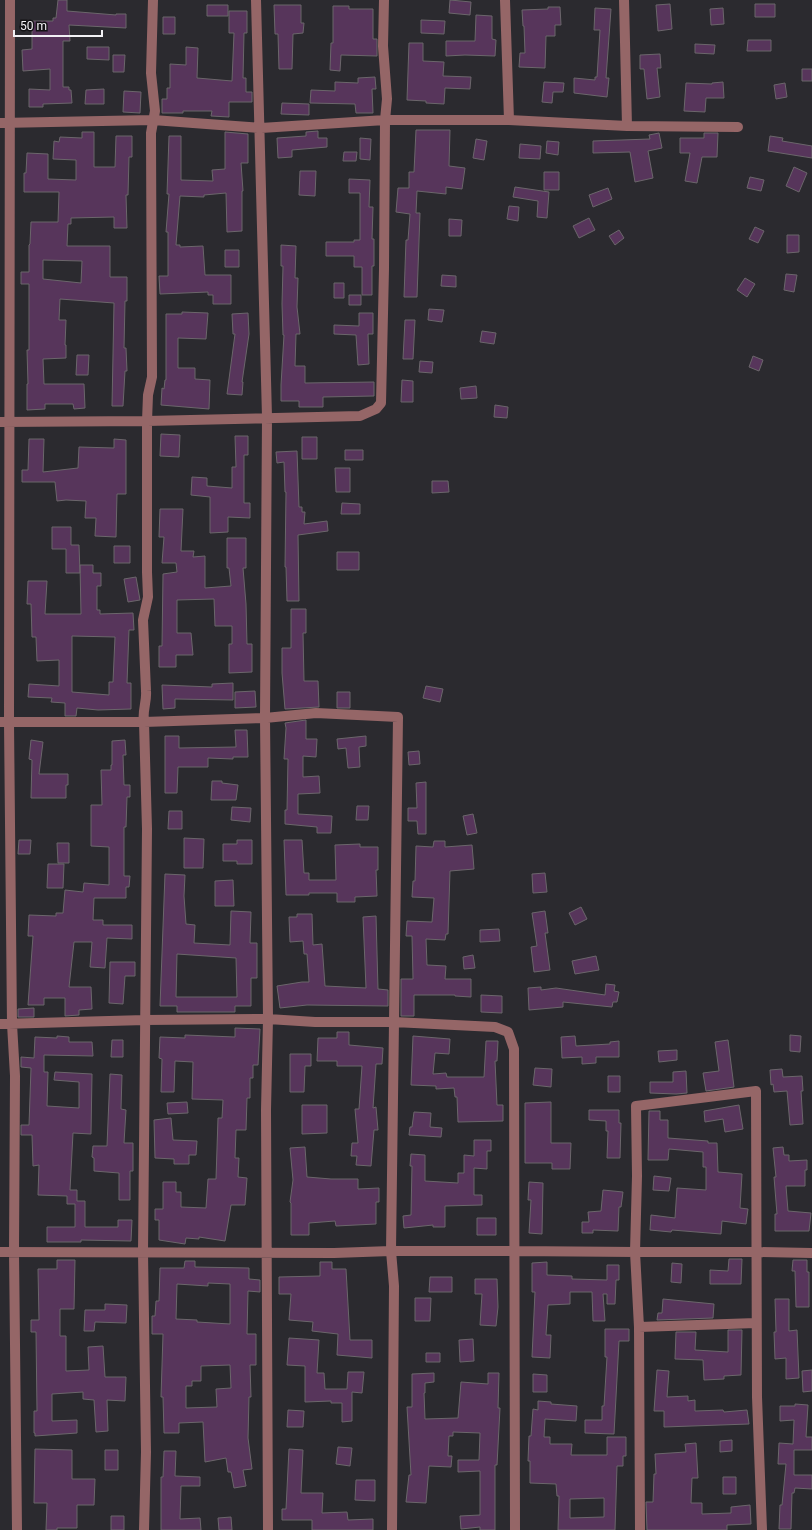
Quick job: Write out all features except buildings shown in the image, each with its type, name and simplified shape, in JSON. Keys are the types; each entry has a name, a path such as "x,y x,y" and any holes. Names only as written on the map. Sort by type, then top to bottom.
{"street":[{"path":"10,0 4,122 4,722 12,1024 15,1076 14,1251 17,1530"},
{"path":"144,1530 146,1452 143,1252 147,829 144,722 142,714 146,701 143,620 148,597 148,395 152,377 151,133 155,111 151,73 153,0"},
{"path":"256,0 261,128 267,417 265,718 268,1019 266,1110 268,1530"},
{"path":"5,422 148,421 360,416 376,409 381,403 384,270 385,120 387,99 383,46 384,0"},
{"path":"505,0 509,120"},
{"path":"624,0 627,126"},
{"path":"4,122 153,120 261,128 385,120 509,120 627,126 738,128"},
{"path":"4,722 144,722 265,718 316,713 398,717 391,1251 394,1286 392,1530"},
{"path":"0,1024 145,1020 268,1019 315,1022 394,1022 495,1027 508,1032 514,1049 515,1530"},
{"path":"640,1530 639,1327 635,1252 637,1176 636,1106 756,1091 756,1324 758,1435 762,1530"},
{"path":"0,1252 334,1253 391,1251 514,1251 812,1253"},
{"path":"639,1327 756,1324"}]}
